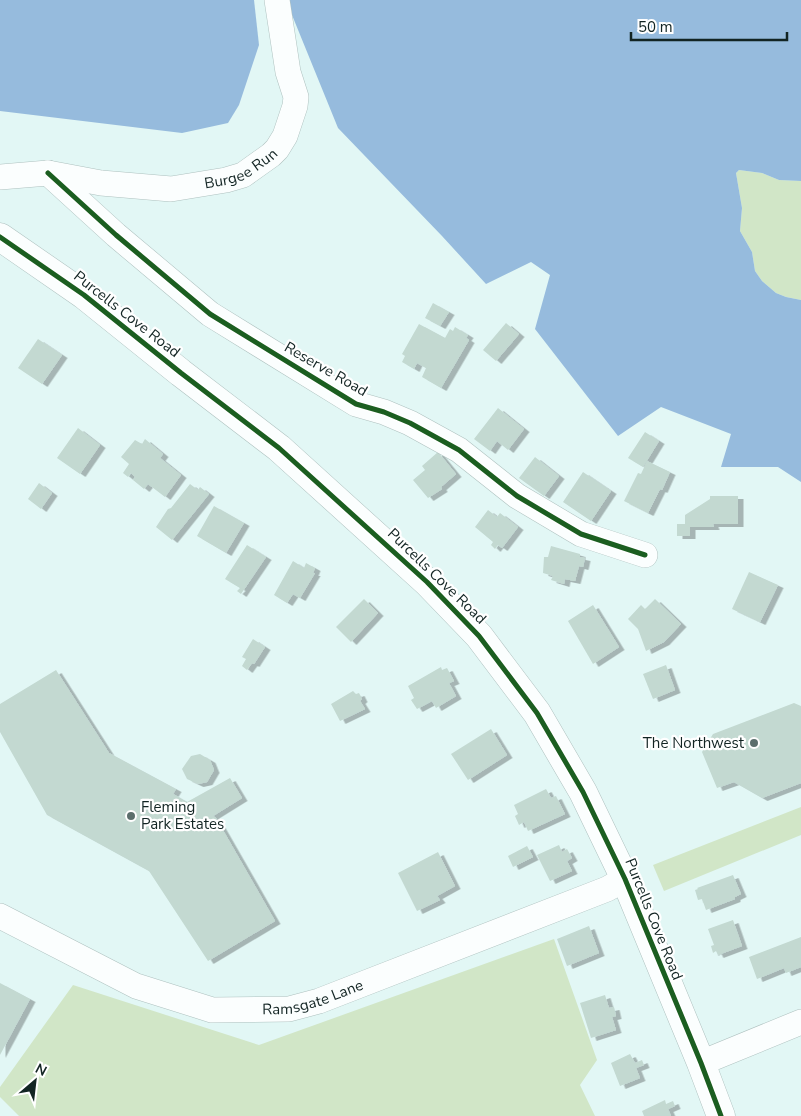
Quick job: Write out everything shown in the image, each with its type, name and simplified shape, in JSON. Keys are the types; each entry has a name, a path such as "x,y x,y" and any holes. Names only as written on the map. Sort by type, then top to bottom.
{"main road":[{"name":"Purcells Cove Road","path":"0,238 84,295 279,448 427,582 480,636 537,713 583,792 625,879 721,1116"}],"street":[{"name":"Burgee Run","path":"48,173 101,183 171,189 226,180 243,175 271,155 287,131 294,111 296,97 288,72 277,0"},
{"path":"0,177 48,173"},
{"name":"Reserve Road","path":"48,173 116,235 210,314 356,404 384,412 410,423 459,450 517,496 581,534 645,555"},
{"name":"Ramsgate Lane","path":"0,916 136,986 212,1010 289,1009 319,1002 607,889 625,879"},
{"path":"701,1063 801,1022"}],"green space":[{"path":"739,170 762,173 779,180 801,181 801,300 776,293 762,281 755,271 752,252 740,231 742,208 736,173"},
{"path":"801,807 801,835 664,891 653,865"},
{"path":"554,939 597,1060 580,1085 595,1116 19,1116 0,1097 0,1087 73,985 259,1045"}],"water":[{"path":"0,0 254,0 259,45 239,105 228,123 182,133 0,111"},
{"path":"289,0 801,0 801,181 779,180 762,173 739,170 736,173 742,208 740,231 752,252 755,271 762,281 776,293 801,300 801,482 778,467 721,467 731,434 661,407 618,436 535,329 550,275 531,262 486,284 338,128 292,15"}],"building":[{"path":"433,303 449,312 440,326 425,318"},
{"path":"506,323 519,334 496,361 483,350"},
{"path":"419,324 445,338 450,329 453,331 455,327 468,335 466,338 469,340 441,388 422,377 426,368 417,363 414,369 402,362 405,356 402,354"},
{"path":"38,339 62,355 42,384 18,368"},
{"path":"498,408 524,429 508,450 497,441 490,451 474,439"},
{"path":"78,428 100,445 80,474 57,458"},
{"path":"645,432 659,441 643,467 628,458"},
{"path":"145,439 163,454 160,458 181,475 165,497 148,484 144,489 133,480 135,477 131,473 128,477 123,473 129,464 121,457 135,440 142,444"},
{"path":"438,452 456,474 441,487 442,489 428,498 413,480 425,470 422,466"},
{"path":"535,457 559,476 544,496 519,478"},
{"path":"647,461 670,472 648,513 624,501 638,473 641,474"},
{"path":"583,472 611,491 591,521 563,502"},
{"path":"39,483 52,493 41,509 28,499"},
{"path":"190,484 198,490 200,487 209,494 172,540 156,527 168,509 171,508"},
{"path":"710,496 738,496 738,524 713,524 714,527 690,527 690,536 677,536 677,524 685,524 685,515 710,499"},
{"path":"214,506 244,523 226,553 197,536"},
{"path":"488,510 497,517 500,513 518,527 502,548 498,545 495,549 491,545 493,542 475,527"},
{"path":"247,545 266,557 241,594 237,591 240,588 225,579"},
{"path":"551,546 580,554 580,557 585,558 583,567 579,566 575,581 565,579 564,584 551,580 553,576 543,573 544,557 548,557"},
{"path":"293,561 304,568 306,563 315,568 313,573 315,573 300,598 293,594 287,603 274,595"},
{"path":"749,572 778,585 760,622 732,609"},
{"path":"364,599 378,613 351,642 336,627"},
{"path":"655,599 681,624 664,642 646,651 638,629 628,619 641,605 645,609"},
{"path":"593,605 619,647 593,664 568,621"},
{"path":"253,639 265,647 254,664 252,663 247,670 242,666 246,659 242,657"},
{"path":"666,665 675,690 653,699 643,674"},
{"path":"441,667 442,670 447,668 454,681 449,683 456,696 436,708 432,701 417,709 411,700 414,698 408,686"},
{"name":"Fleming Park Estates","path":"56,670 109,753 176,789 173,794 187,802 230,778 242,798 213,816 216,818 275,921 208,961 149,871 47,815 0,732 0,704"},
{"path":"353,691 356,694 359,693 362,699 360,701 365,709 340,721 331,704"},
{"name":"The Northwest","path":"794,703 801,706 801,783 762,798 734,782 717,788 702,752 713,734"},
{"path":"491,729 507,755 468,780 451,754"},
{"name":"Fleming Park Estates","path":"200,754 210,760 214,770 207,782 198,784 187,779 182,769 191,756"},
{"path":"546,789 551,798 556,796 565,814 528,831 524,822 519,825 515,816 518,814 514,805"},
{"path":"559,845 562,852 567,849 572,858 567,861 572,871 550,881 537,855"},
{"path":"527,846 533,857 513,867 508,856"},
{"path":"438,852 455,886 437,896 440,900 417,911 398,873"},
{"path":"733,875 741,894 735,897 735,899 706,910 702,899 698,900 695,890"},
{"path":"733,920 742,946 718,955 716,951 713,953 711,946 714,945 708,929"},
{"path":"589,926 599,953 567,966 557,939"},
{"path":"801,937 801,967 786,973 784,968 757,979 749,957"},
{"path":"0,983 30,999 0,1055"},
{"path":"605,995 609,1008 614,1007 616,1016 612,1017 616,1030 591,1038 580,1003"},
{"path":"630,1054 635,1063 642,1060 644,1065 636,1068 640,1078 620,1086 611,1063"},
{"path":"665,1100 666,1104 673,1101 675,1106 668,1109 671,1116 644,1116 642,1111"}],"cycle path":[{"path":"48,173 116,235 210,314 356,404 384,412 410,423 459,450 517,496 581,534 645,555"},
{"path":"0,237 84,295 279,448 427,582 479,636 537,713 583,792 625,879 721,1116"}],"place":[{"name":"The Northwest","path":"754,743"},
{"name":"Fleming Park Estates","path":"131,816"}]}
